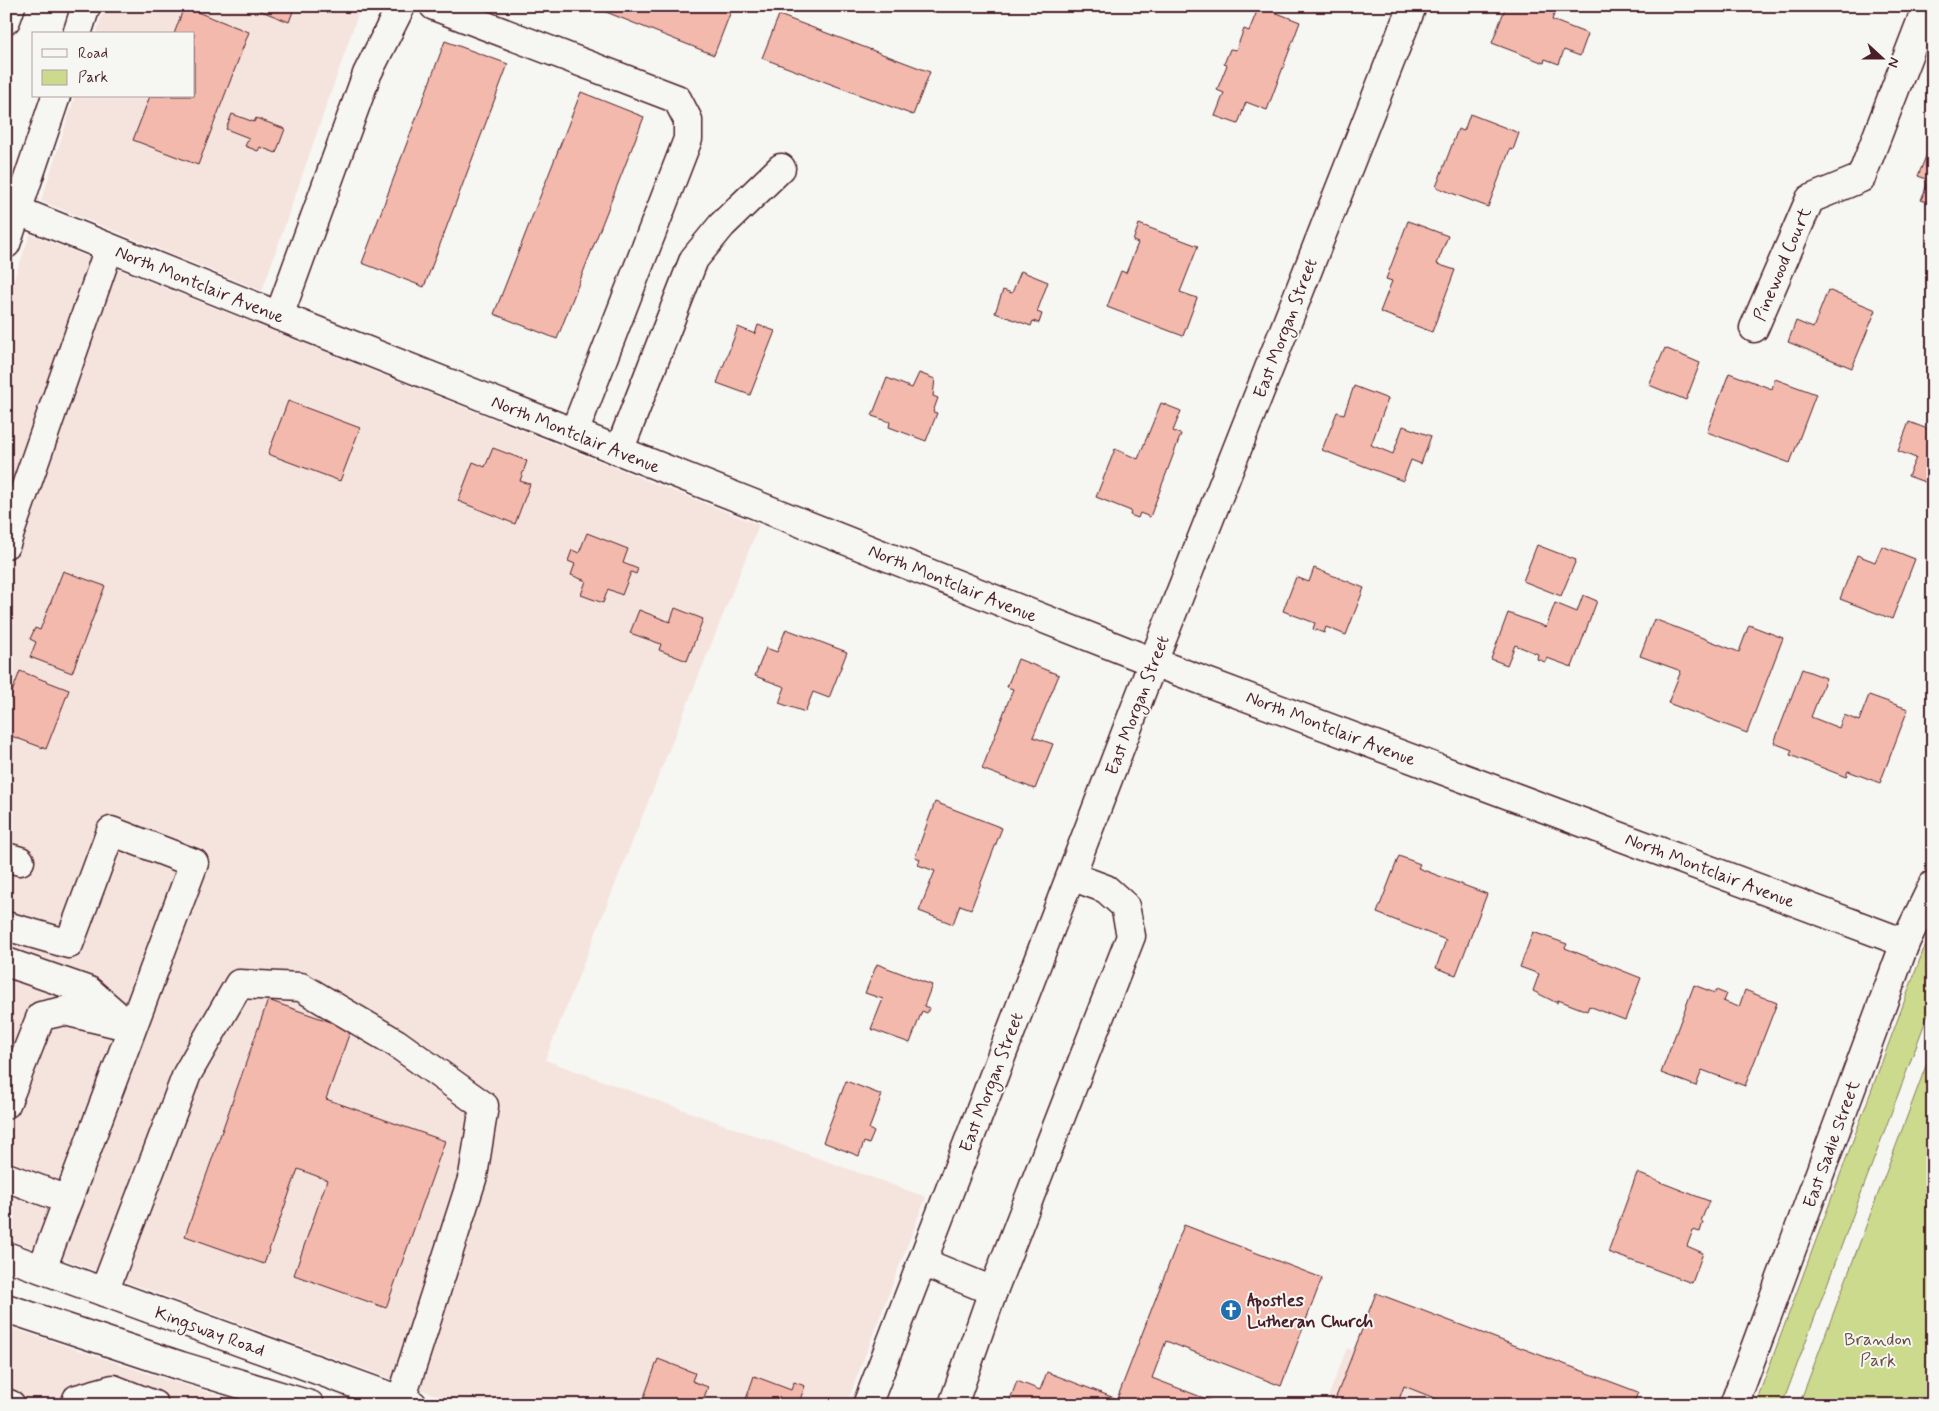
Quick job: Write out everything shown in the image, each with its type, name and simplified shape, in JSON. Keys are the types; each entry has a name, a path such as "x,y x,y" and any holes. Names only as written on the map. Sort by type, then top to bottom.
{"main road":[{"path":"6,20 11,6"},
{"path":"78,32 86,6"},
{"path":"279,316 367,74 401,6"},
{"path":"434,6 677,99 688,120 688,139 574,433"},
{"name":"East Morgan Street","path":"867,1405 1153,662 1412,6"},
{"name":"Pinewood Court","path":"1754,328 1810,199 1861,178 1927,6"},
{"path":"6,244 12,208 55,98"},
{"path":"619,451 694,259 722,225 781,168"},
{"name":"North Montclair Avenue","path":"12,208 279,316 1153,662 1905,943"},
{"path":"6,544 109,248"},
{"path":"6,926 69,944 111,831 194,863 42,1269"},
{"path":"952,1405 993,1291 1131,936 1125,906 1106,889 1071,876"},
{"name":"East Sadie Street","path":"1734,1405 1905,943 1933,884"},
{"path":"6,962 89,991 131,1028"},
{"path":"104,1292 187,1074 240,984 301,987 396,1043 484,1106 473,1176 407,1402"},
{"path":"6,1104 41,1016 64,1011 131,1028"},
{"path":"6,1178 68,1200"},
{"name":"Kingsway Road","path":"6,1256 407,1402"},
{"path":"922,1262 993,1291"},
{"path":"6,1308 181,1366 310,1405"},
{"path":"75,1405 77,1399 113,1389 154,1405"},
{"path":"6,1403 11,1405"}],"shaded area":[{"path":"105,6 361,6 262,291 41,201 74,98 195,98 195,32 97,32"},
{"path":"30,234 759,525 545,1060 926,1197 846,1405 463,1405 6,1238 6,301"},
{"path":"6,1326 159,1377 250,1405 6,1405"},
{"path":"1347,1348 1504,1405 1325,1405"}],"green space":[{"path":"1933,929 1933,1001 1782,1405 1755,1405 1923,951"},
{"name":"Brandon Park","path":"1933,1047 1933,1405 1799,1405"}],"building":[{"path":"249,6 295,6 289,22"},
{"path":"591,6 733,6 714,55"},
{"path":"1259,6 1300,22 1267,110 1246,102 1238,124 1215,116 1224,93 1217,90 1227,65 1224,64 1230,49 1236,50 1244,29 1249,31"},
{"path":"1506,6 1557,6 1552,20 1588,34 1580,56 1564,50 1559,64 1545,59 1544,63 1492,43"},
{"path":"184,7 249,32 198,165 133,140 149,98 195,98 195,32 175,32"},
{"path":"779,15 930,72 913,115 762,58"},
{"path":"445,41 508,64 424,287 362,263"},
{"path":"581,92 644,117 557,339 494,314"},
{"path":"232,114 254,122 256,118 285,129 276,153 260,147 258,151 245,146 249,138 226,129"},
{"path":"1470,114 1519,133 1513,150 1510,149 1488,207 1436,187 1458,129 1464,131"},
{"path":"1933,139 1933,204 1921,200 1929,180 1918,176"},
{"path":"1408,221 1448,236 1437,264 1455,270 1432,332 1380,312 1392,281 1386,279"},
{"path":"1139,224 1198,246 1180,292 1197,298 1183,336 1107,307 1121,271 1126,273 1138,243 1133,241"},
{"path":"1021,271 1048,282 1037,312 1042,314 1039,323 1033,321 1031,326 995,313 1003,290 1012,293"},
{"path":"1828,290 1876,310 1852,368 1788,342 1796,321 1813,328"},
{"path":"758,325 775,331 750,395 717,383 738,327 755,334"},
{"path":"1665,348 1700,363 1686,400 1649,385"},
{"path":"919,373 935,379 933,396 938,398 933,412 937,413 926,441 889,427 890,422 872,416 887,378 912,388"},
{"path":"1729,373 1772,389 1775,379 1816,394 1790,463 1707,432"},
{"path":"1354,386 1388,399 1371,445 1393,454 1403,426 1431,436 1421,464 1411,460 1403,481 1322,450 1337,412 1344,414"},
{"path":"288,401 360,428 340,481 268,454"},
{"path":"1161,403 1181,411 1173,431 1181,434 1150,517 1140,513 1138,518 1130,515 1131,511 1096,497 1115,449 1138,459"},
{"path":"1909,422 1933,431 1933,485 1908,476 1916,458 1898,451"},
{"path":"493,448 527,461 520,481 530,484 515,524 458,501 473,462 485,467"},
{"path":"587,533 628,549 623,563 638,569 636,574 631,572 622,595 608,589 603,603 581,595 586,581 571,575 575,564 568,561 572,550 579,553"},
{"path":"1537,545 1576,560 1561,596 1523,581"},
{"path":"1882,546 1915,559 1892,619 1840,599 1857,555 1875,562"},
{"path":"1314,568 1364,588 1346,635 1326,627 1324,633 1313,629 1315,623 1283,611 1296,577 1309,582"},
{"path":"63,571 105,586 72,673 30,657 36,642 30,639 35,628 40,630"},
{"path":"1583,595 1597,601 1572,667 1547,658 1545,662 1537,659 1538,654 1515,645 1507,665 1491,659 1508,613 1546,627 1555,603 1577,612"},
{"path":"675,608 703,619 687,661 659,650 661,644 630,633 639,610 670,622"},
{"path":"1654,619 1739,652 1749,625 1783,638 1747,733 1668,703 1681,671 1640,656"},
{"path":"786,629 847,652 829,698 813,692 805,712 779,703 785,687 755,676 766,648 777,652"},
{"path":"1018,659 1059,675 1033,737 1053,744 1035,789 982,769 1013,689 1007,687"},
{"path":"1802,669 1826,678 1811,717 1839,728 1844,715 1859,721 1869,695 1908,709 1880,783 1848,771 1846,777 1790,755 1792,750 1774,743"},
{"path":"20,671 69,690 46,749 6,734 6,708"},
{"path":"935,802 1002,828 971,909 960,905 953,924 919,911 935,871 918,865 920,859 915,857"},
{"path":"1399,856 1420,864 1418,868 1487,894 1456,975 1436,968 1446,940 1377,913"},
{"path":"1533,932 1567,944 1565,948 1641,978 1625,1020 1589,1006 1587,1011 1558,1000 1557,1003 1533,991 1539,974 1520,967"},
{"path":"877,964 932,985 924,1006 929,1008 927,1013 922,1011 910,1043 871,1029 883,999 865,993"},
{"path":"1694,985 1715,993 1716,990 1726,994 1723,1001 1739,1007 1745,990 1777,1003 1745,1086 1702,1070 1696,1086 1661,1073"},
{"path":"268,1000 351,1029 326,1099 445,1141 386,1308 294,1275 327,1180 298,1169 264,1264 185,1236"},
{"path":"846,1081 882,1095 869,1129 874,1132 869,1144 864,1142 859,1156 823,1142"},
{"path":"1637,1173 1709,1201 1701,1221 1703,1222 1700,1232 1693,1230 1687,1246 1703,1253 1692,1283 1608,1252"},
{"name":"Apostles Lutheran Church","path":"1184,1225 1322,1278 1281,1386 1166,1341 1152,1378 1222,1405 1008,1405 1017,1381 1040,1390 1047,1372 1117,1399"},
{"path":"1376,1293 1638,1392 1633,1405 1452,1405 1404,1386 1397,1405 1333,1405"},
{"path":"658,1359 695,1373 692,1381 708,1387 701,1405 641,1405"},
{"path":"754,1376 791,1390 794,1382 805,1386 798,1405 744,1405"}],"place":[{"name":"Apostles Lutheran Church","path":"1231,1310"}]}
